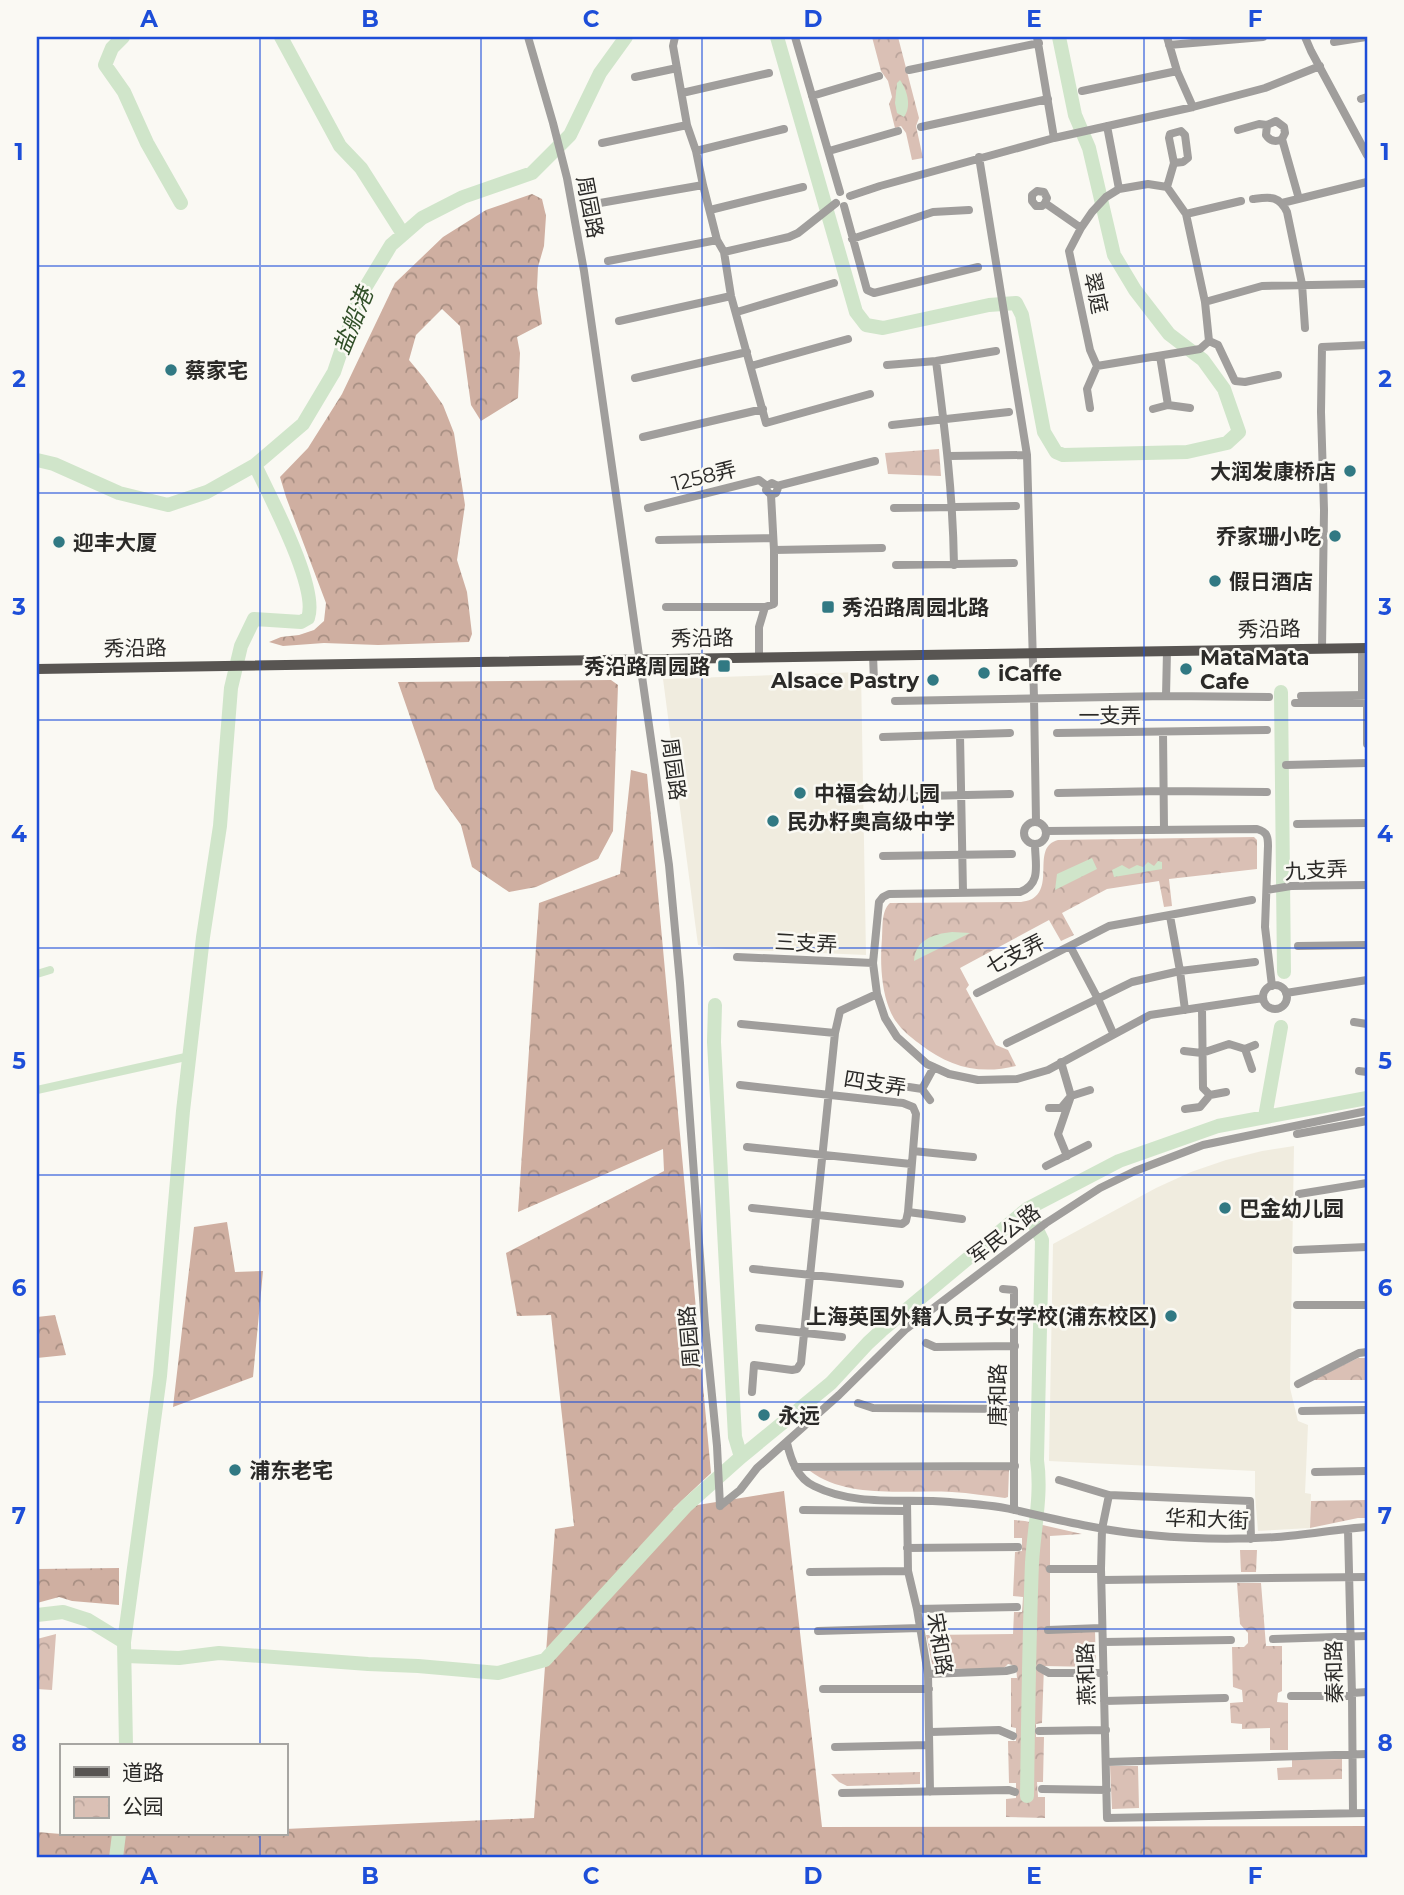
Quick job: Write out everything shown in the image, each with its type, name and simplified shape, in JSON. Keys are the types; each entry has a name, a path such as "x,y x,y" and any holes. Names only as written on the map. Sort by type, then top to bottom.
{"main road":[{"name":"秀沿路","path":"37,669 1365,648"}],"street":[{"name":"周园路","path":"528,37 567,178 584,271 669,865 705,1325 724,1503"},
{"path":"675,37 673,46 687,125 696,151 717,240 724,252 731,296 766,423 870,394"},
{"path":"797,37 840,192"},
{"path":"1193,107 1177,71 1168,41 1263,37"},
{"path":"1305,37 1367,155"},
{"path":"1334,42 1366,37"},
{"path":"909,70 1038,40 1054,138"},
{"path":"850,196 1054,138 1265,88 1320,66"},
{"path":"635,77 677,68"},
{"path":"1082,91 1177,71"},
{"path":"682,93 769,73"},
{"path":"812,96 880,76"},
{"path":"921,127 1048,99"},
{"path":"1238,130 1276,121 1282,124 1285,133 1282,139 1299,199"},
{"path":"602,143 687,125"},
{"path":"1267,125 1266,135 1270,140 1282,139"},
{"path":"1107,126 1119,189"},
{"path":"696,151 784,129"},
{"path":"829,151 898,131"},
{"path":"979,158 1027,455 1036,821"},
{"path":"1174,163 1167,187 1186,214 1205,302 1209,341"},
{"path":"1282,203 1367,182"},
{"name":"翠庭","path":"1097,366 1090,349 1069,251 1081,228 1106,197 1119,189 1148,184 1167,187"},
{"path":"600,203 703,185"},
{"path":"710,209 803,187"},
{"path":"850,196 845,191 840,192 836,195 837,205 852,239 867,290 874,293 978,267"},
{"path":"724,252 789,237 837,205 850,201 850,196"},
{"path":"1253,199 1271,197 1282,203 1287,212 1301,284 1305,328"},
{"path":"1186,214 1241,201"},
{"path":"1045,203 1081,228"},
{"path":"852,239 933,212 968,210"},
{"path":"608,261 717,240"},
{"path":"737,312 834,283"},
{"path":"1205,302 1262,286 1367,284"},
{"path":"619,321 731,296"},
{"path":"751,366 848,339"},
{"path":"1090,408 1087,389 1097,366 1200,349 1209,341"},
{"path":"1209,341 1218,345 1235,381 1245,382 1278,375"},
{"path":"1322,648 1322,347 1367,345"},
{"path":"887,365 936,361 996,351"},
{"path":"635,378 747,352"},
{"path":"1160,356 1168,405"},
{"path":"936,361 949,456 954,565"},
{"path":"1153,408 1168,405 1190,408"},
{"path":"643,437 762,410"},
{"path":"892,425 1009,412"},
{"path":"949,456 1027,455"},
{"path":"666,607 765,607 774,604 771,495 766,490 767,486 772,483 777,486 875,461"},
{"name":"1258弄","path":"648,508 759,480 767,486"},
{"path":"771,495 776,494 777,486"},
{"path":"894,508 1016,506"},
{"path":"659,540 772,538"},
{"path":"774,550 882,548"},
{"path":"896,565 1014,563"},
{"path":"759,656 759,627 765,607"},
{"path":"1365,648 1367,744"},
{"path":"1166,696 1167,651"},
{"path":"873,655 874,681"},
{"path":"1301,695 1366,699"},
{"path":"895,701 1166,696 1269,697"},
{"path":"1295,703 1366,699"},
{"name":"一支弄","path":"1057,733 1267,730"},
{"name":"一支弄","path":"1163,732 1164,829"},
{"path":"883,737 1010,733"},
{"path":"960,735 963,892"},
{"path":"1286,765 1367,763"},
{"path":"1058,793 1267,792"},
{"path":"881,797 1010,794"},
{"path":"1035,844 1044,839 1046,831 1045,827 1036,821"},
{"path":"1035,844 1026,839 1023,833 1027,824 1036,821"},
{"path":"1297,824 1367,823"},
{"path":"1046,831 1264,831 1268,835 1265,927 1272,985"},
{"path":"1035,844 1035,881 1029,889 1020,892 890,894 879,902 873,963 877,994 885,1018 897,1037 927,1064 949,1074 978,1080 1017,1079 1048,1070 1150,1015 1263,998"},
{"path":"883,856 1013,854"},
{"name":"九支弄","path":"1267,891 1367,885"},
{"name":"七支弄","path":"976,993 1109,926 1252,900"},
{"path":"1170,916 1185,1010"},
{"path":"1298,946 1367,945"},
{"name":"七支弄","path":"1070,946 1113,1033"},
{"name":"三支弄","path":"737,957 873,963"},
{"path":"1007,1043 1132,982 1180,971 1255,962"},
{"path":"1286,993 1367,980"},
{"path":"1272,985 1282,987 1286,993 1286,1002 1279,1008 1270,1008 1265,1004 1263,998 1266,989 1272,985"},
{"name":"四支弄","path":"752,1392 754,1365 797,1369 801,1363 835,1033 840,1011 877,994"},
{"path":"1202,1008 1203,1088 1210,1095"},
{"path":"1354,1022 1367,1024"},
{"path":"741,1024 835,1033"},
{"path":"1184,1051 1202,1053 1229,1044 1245,1049 1255,1045"},
{"path":"1245,1049 1252,1069"},
{"path":"1061,1062 1071,1096 1058,1134 1067,1156"},
{"path":"922,1089 934,1067"},
{"name":"四支弄","path":"740,1085 909,1104 914,1107 916,1114 908,1212"},
{"path":"909,1087 922,1089 929,1100"},
{"path":"1049,1108 1061,1108 1071,1096 1090,1090"},
{"path":"1185,1109 1200,1107 1210,1095 1226,1092"},
{"name":"军民公路","path":"724,1503 740,1490 757,1468 876,1360 906,1329 1046,1223 1100,1188 1135,1171 1203,1145 1367,1111"},
{"path":"1297,1134 1367,1121"},
{"path":"1046,1166 1088,1145"},
{"path":"747,1147 911,1164"},
{"path":"913,1151 973,1157"},
{"path":"1299,1194 1367,1183"},
{"path":"752,1208 902,1224 906,1221 908,1212 962,1219"},
{"path":"1297,1250 1367,1247"},
{"path":"753,1269 900,1284"},
{"name":"唐和路","path":"1003,1289 1014,1290 1015,1466 1019,1511"},
{"path":"1297,1305 1367,1305"},
{"path":"759,1328 842,1338"},
{"path":"926,1343 935,1347 1014,1346"},
{"path":"1298,1384 1359,1353 1367,1352"},
{"path":"858,1403 873,1408 1015,1409"},
{"path":"1302,1411 1367,1410"},
{"path":"787,1443 791,1460 796,1467 1015,1466"},
{"name":"华和大街","path":"796,1467 800,1477 812,1485 828,1492 863,1500 949,1502 1019,1511 1102,1529 1195,1539 1251,1539 1367,1527"},
{"path":"1315,1472 1367,1471"},
{"path":"1059,1480 1109,1495 1250,1501 1251,1539"},
{"name":"燕和路","path":"1109,1495 1102,1529 1101,1570 1107,1818 1353,1813"},
{"name":"宋和路","path":"906,1501 908,1571 928,1674 930,1793"},
{"path":"803,1510 905,1511"},
{"name":"秦和路","path":"1348,1530 1353,1813"},
{"path":"907,1548 1018,1547"},
{"path":"1050,1569 1101,1570"},
{"path":"810,1572 908,1571"},
{"path":"1102,1580 1367,1577"},
{"path":"917,1609 1017,1607"},
{"path":"818,1631 920,1628"},
{"path":"1048,1630 1101,1628"},
{"path":"1273,1639 1367,1636"},
{"path":"1104,1642 1231,1640"},
{"path":"1040,1668 1049,1672 1104,1673"},
{"path":"928,1674 1014,1669"},
{"path":"823,1689 929,1689"},
{"path":"1291,1696 1367,1692"},
{"path":"1104,1702 1225,1698"},
{"path":"931,1732 999,1730 1013,1737"},
{"path":"1039,1731 1106,1730"},
{"path":"835,1747 929,1745"},
{"path":"1107,1762 1367,1754"},
{"path":"1042,1789 1107,1790"},
{"path":"842,1793 1015,1792"},
{"path":"1353,1813 1367,1813"}],"shaded area":[{"path":"900,80 908,98 904,117 897,113 895,103 897,83"},
{"name":"民办籽奥高级中学","path":"861,672 866,955 725,949 698,945 663,679"},
{"path":"1092,858 1097,869 1055,890 1057,874"},
{"path":"1158,861 1162,862 1162,869 1114,877 1112,870 1122,865 1129,869 1137,865 1143,867 1148,862 1154,866"},
{"path":"952,932 970,933 914,961 918,948 926,939"},
{"name":"上海英国外籍人员子女学校(浦东校区)","path":"1294,1146 1290,1388 1298,1421 1308,1425 1305,1493 1311,1494 1310,1528 1258,1531 1255,1471 1049,1461 1053,1244 1191,1172 1226,1160"}],"green space":[{"path":"872,37 898,37 919,118 916,126 923,158 912,160 906,133 901,126 895,128 889,104 892,97 888,81 881,71"},
{"path":"532,194 542,199 546,216 537,288 542,324 517,337 520,353 518,398 481,421 471,405 460,326 442,309 416,335 409,360 443,405 454,433 465,505 457,560 467,592 472,634 469,642 378,645 324,643 283,646 269,642 314,630 324,621 326,603 280,477 308,448 342,394 395,283 443,237 486,210"},
{"path":"939,449 941,476 888,474 885,453"},
{"path":"611,680 618,685 613,831 598,859 536,887 509,892 472,867 461,825 435,789 398,682"},
{"path":"631,770 647,774 711,1473 673,1509 784,1491 822,1827 1367,1826 1367,1858 37,1858 37,1832 60,1836 287,1836 287,1829 534,1818 555,1529 574,1526 551,1315 517,1316 506,1253 664,1171 663,1149 518,1212 539,903 620,874"},
{"path":"1254,837 1257,840 1257,869 1169,879 1172,906 1164,907 1159,881 1107,889 1062,913 1074,935 1061,941 1049,920 960,968 969,985 966,989 996,1045 1008,1050 1016,1066 989,1070 953,1063 910,1037 891,1013 884,991 881,955 884,915 890,903 1031,900 1039,893 1042,885 1046,850 1058,840"},
{"path":"227,1222 235,1272 263,1271 253,1377 173,1407 194,1227"},
{"path":"55,1315 66,1355 37,1358 37,1317"},
{"path":"1358,1358 1367,1358 1367,1380 1312,1380"},
{"path":"1009,1470 1008,1497 1005,1498 952,1492 860,1490 825,1480 810,1471"},
{"path":"1367,1500 1367,1518 1310,1528 1311,1501"},
{"path":"1014,1520 1082,1534 1050,1536 1050,1633 1095,1631 1096,1667 1044,1666 1042,1723 1036,1724 1036,1737 1044,1737 1043,1782 1037,1782 1038,1797 1045,1797 1045,1818 1006,1817 1006,1799 1016,1798 1016,1783 1009,1783 1008,1741 1016,1741 1016,1728 1011,1727 1011,1678 1017,1678 1016,1666 1008,1664 1002,1670 933,1668 926,1635 1013,1634 1014,1612 1022,1612 1023,1597 1013,1596 1015,1552 1022,1551 1022,1538 1014,1538"},
{"path":"1240,1550 1257,1550 1256,1572 1241,1572"},
{"path":"119,1568 119,1605 72,1601 59,1597 37,1603 37,1569"},
{"path":"1237,1583 1261,1583 1266,1646 1282,1646 1282,1691 1278,1693 1277,1702 1288,1703 1288,1750 1270,1750 1270,1728 1242,1729 1242,1724 1231,1723 1230,1703 1243,1702 1242,1690 1233,1687 1232,1647 1244,1647 1248,1643 1248,1633 1240,1624"},
{"path":"56,1634 52,1690 37,1689 37,1639"},
{"path":"1342,1759 1342,1779 1278,1780 1277,1768 1292,1767 1292,1760"},
{"path":"1110,1766 1138,1766 1139,1808 1112,1809"},
{"path":"920,1772 920,1784 847,1786 831,1774"}],"waterway":[{"path":"123,37 112,48 105,65 124,92 147,143 181,203"},
{"path":"281,37 340,146 361,168 403,234"},
{"name":"盐船港","path":"37,460 54,464 119,493 168,505 207,492 255,465 303,424 334,372 359,298 391,245 422,218 463,197 532,173 570,135 600,73 626,37"},
{"path":"777,37 856,312 866,325 883,328 989,305 1016,303 1022,315 1044,432 1056,452 1063,455 1187,452 1227,443 1239,432 1224,389 1203,360 1169,334 1135,290 1114,255 1089,148 1075,115 1059,37"},
{"path":"126,1744 124,1642 160,1376 183,1111 203,937 220,826 231,688 241,646 254,619 301,622 308,618 309,604 300,565 255,465"},
{"path":"1281,692 1284,972"},
{"path":"37,974 50,970"},
{"path":"715,1005 714,1042 735,1437 741,1457"},
{"path":"1265,1117 1281,1027"},
{"path":"37,1090 190,1056"},
{"path":"126,1656 179,1658 219,1653 498,1673 545,1660 686,1506 831,1383 881,1331 1027,1209 1119,1161 1218,1126 1367,1098"},
{"path":"1027,1209 1042,1240 1037,1460 1039,1486 1032,1563 1027,1796"},
{"path":"37,1615 63,1612 88,1620 124,1642"},
{"path":"116,1858 119,1836"}],"place":[{"name":"蔡家宅","path":"171,370"},
{"name":"大润发康桥店","path":"1350,471"},
{"name":"乔家珊小吃","path":"1335,536"},
{"name":"迎丰大厦","path":"59,542"},
{"name":"假日酒店","path":"1215,581"},
{"name":"秀沿路周园北路","path":"828,607"},
{"name":"秀沿路周园路","path":"724,666"},
{"name":"MataMata Cafe","path":"1186,669"},
{"name":"iCaffe","path":"984,673"},
{"name":"Alsace Pastry","path":"933,680"},
{"name":"中福会幼儿园","path":"800,793"},
{"name":"民办籽奥高级中学","path":"773,821"},
{"name":"巴金幼儿园","path":"1225,1208"},
{"name":"上海英国外籍人员子女学校(浦东校区)","path":"1171,1316"},
{"name":"永远","path":"764,1415"},
{"name":"浦东老宅","path":"235,1470"}]}
